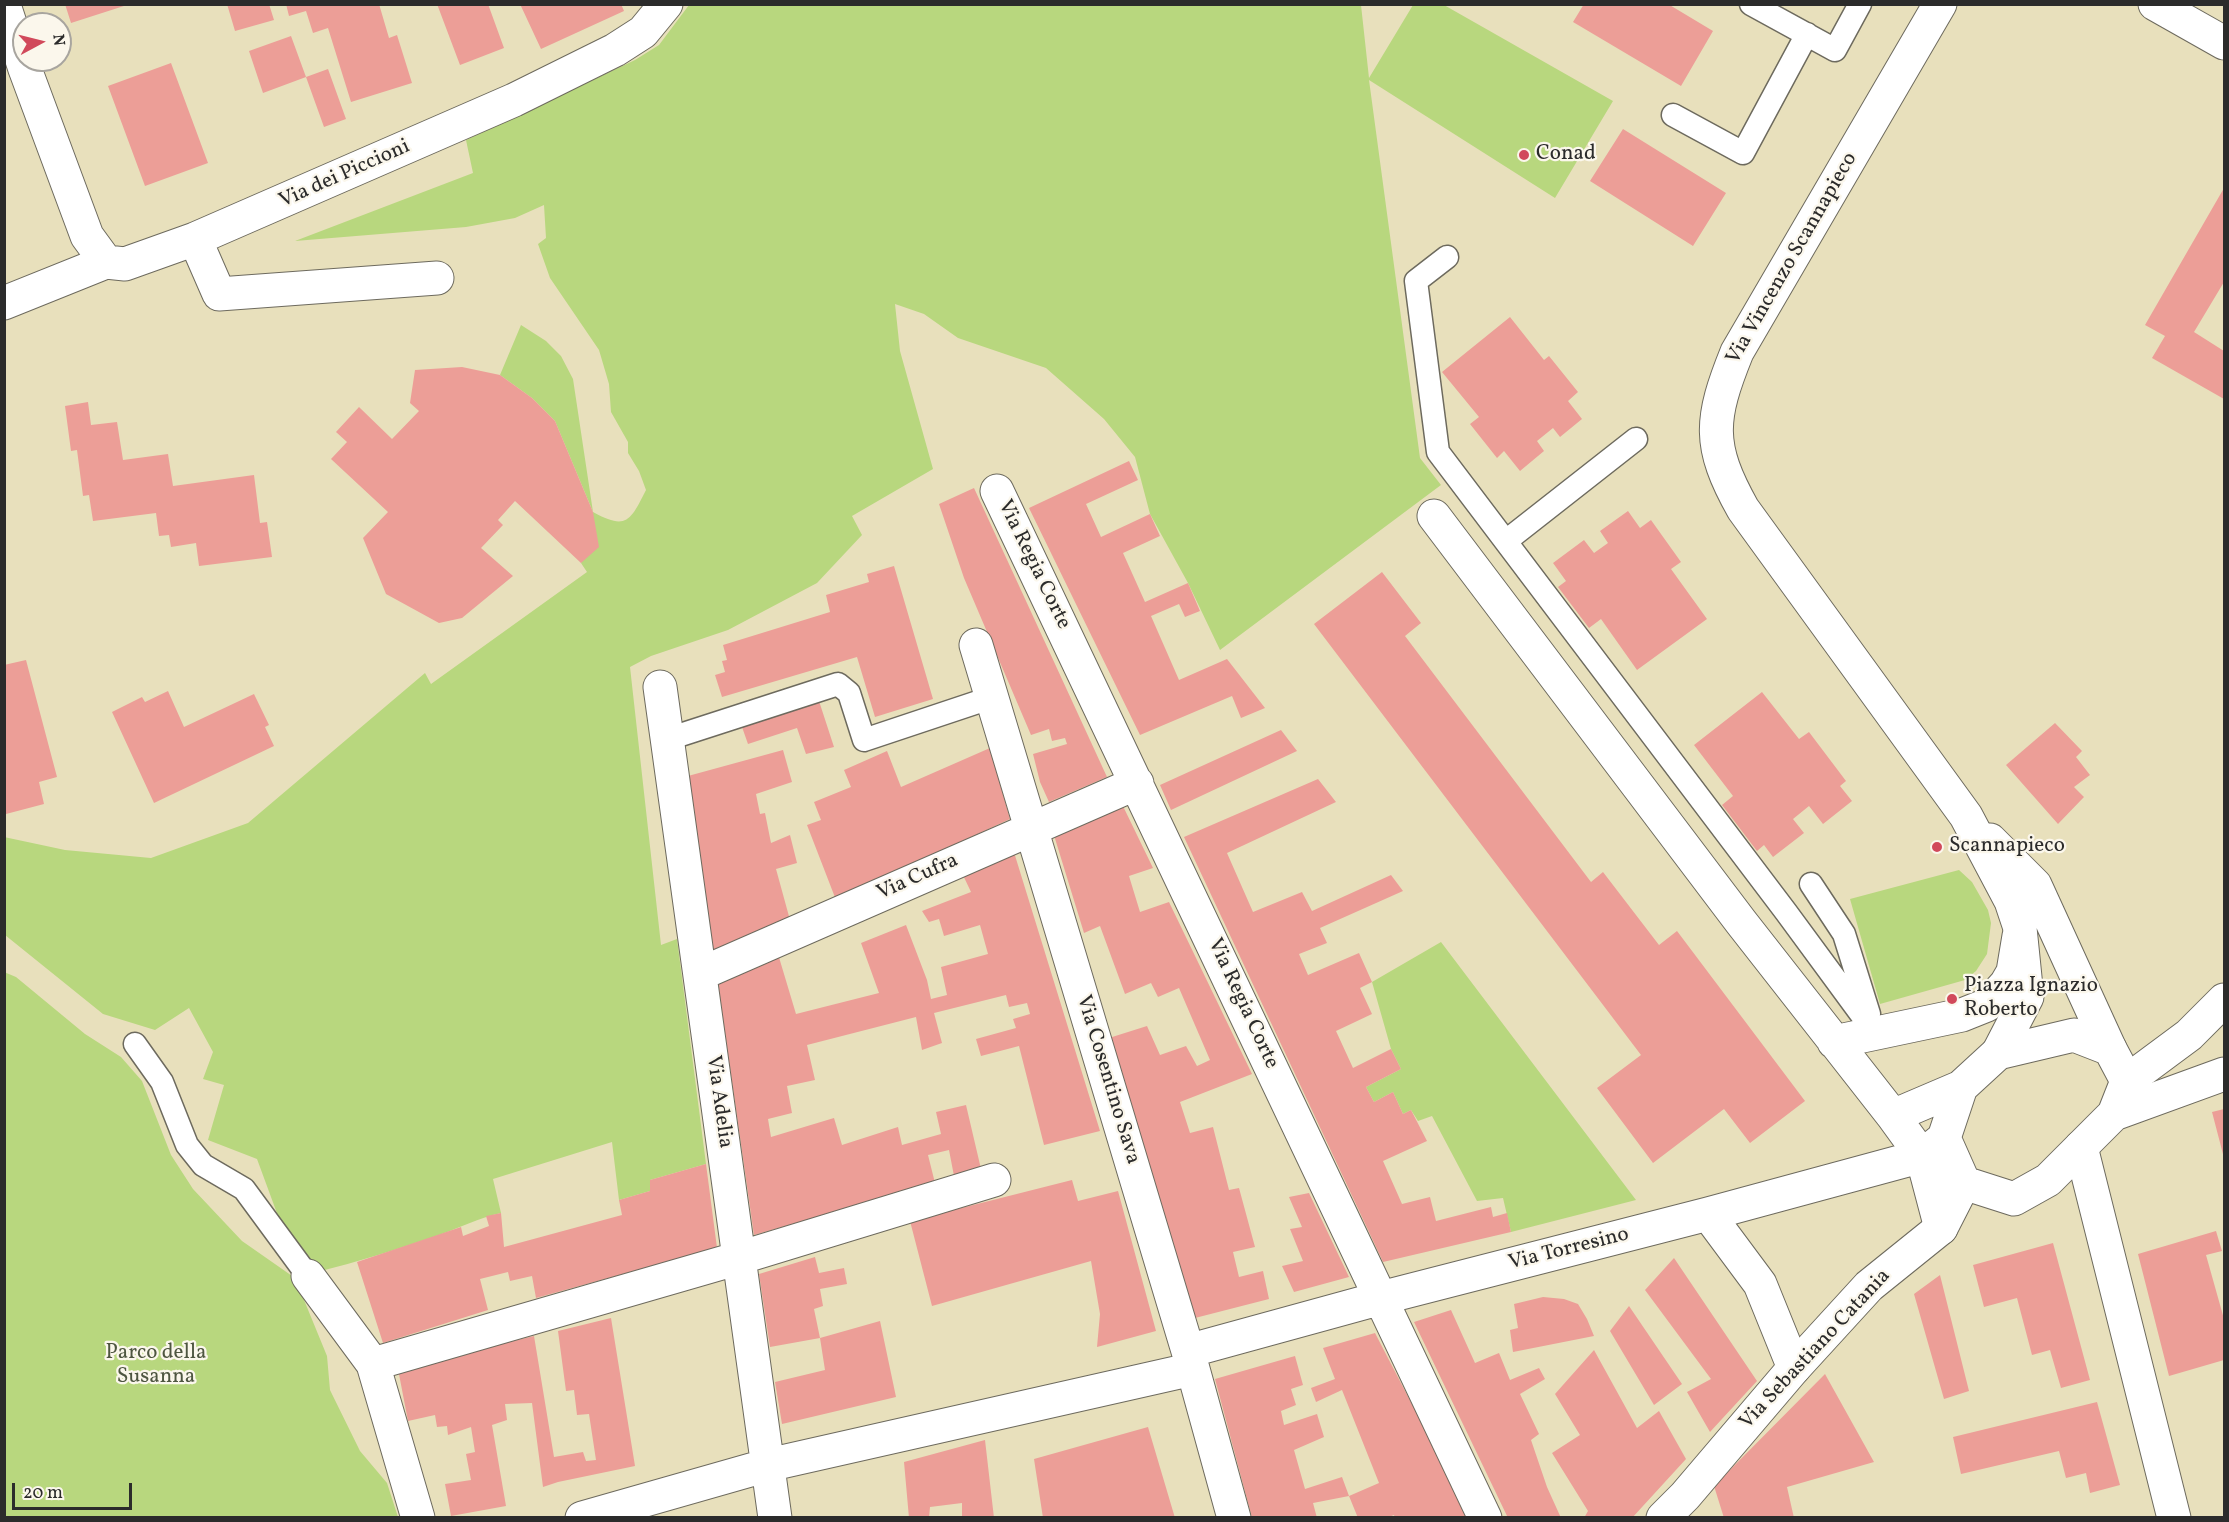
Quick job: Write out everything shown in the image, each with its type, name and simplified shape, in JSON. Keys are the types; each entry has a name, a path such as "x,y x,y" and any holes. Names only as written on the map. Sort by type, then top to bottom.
{"street":[{"name":"Via dei Piccioni","path":"4,303 106,262 125,264 195,239 514,100 615,50 643,32 666,4"},
{"name":"Via Vincenzo Scannapieco","path":"1940,4 1737,352 1724,384 1716,415 1717,449 1728,482 1743,509 1965,816"},
{"path":"2155,4 2224,43"},
{"path":"4,5 25,69 87,236 106,262"},
{"path":"195,239 219,294 437,278"},
{"name":"Via Regia Corte","path":"997,491 1485,1518"},
{"path":"1434,516 1834,1042 1893,1116 1933,1147 1964,1183 2014,1199 2048,1180 2114,1114 2127,1081 2189,1035 2224,1000"},
{"name":"Via Cosentino Sava","path":"976,645 1190,1360 1234,1518"},
{"name":"Via Adelia","path":"660,687 775,1518"},
{"name":"Via Cufra","path":"700,974 1137,783"},
{"path":"1893,1116 1961,1087 1998,1053 2026,997 2020,928 2011,901 1965,816"},
{"path":"1965,816 2035,885 2127,1081"},
{"path":"1834,1042 1962,1016 1987,1005 2006,984 2013,972 2020,928"},
{"path":"1998,1053 2074,1035 2110,1049"},
{"path":"2114,1114 2224,1074"},
{"path":"1941,1228 1933,1147 1961,1087"},
{"name":"Via Torresino","path":"582,1518 768,1466 1190,1360 1381,1298 1708,1214 1933,1147"},
{"path":"2081,1147 2174,1518"},
{"path":"373,1364 739,1258 994,1180"},
{"name":"Via Sebastiano Catania","path":"1680,1510 1794,1368 1869,1286 1941,1228 1964,1183"},
{"path":"1708,1214 1760,1284 1794,1368"},
{"path":"308,1276 373,1364 418,1518"}],"lane":[{"path":"1751,4 1835,50 1860,4"},
{"path":"1673,115 1743,153 1807,34"},
{"path":"1447,257 1416,281 1438,452 1875,1033"},
{"path":"1506,541 1636,438"},
{"path":"668,739 838,684 849,693 864,740 993,697"},
{"path":"1811,884 1844,934 1875,1033"},
{"path":"135,1044 162,1082 187,1145 203,1165 244,1189 308,1276"}],"green space":[{"path":"689,5 1361,5 1369,78 1413,5 1444,5 1613,101 1555,198 1369,80 1420,458 1441,485 1220,650 1188,583 1150,514 1135,457 1104,419 1046,368 958,338 924,314 895,304 900,351 933,469 852,516 862,535 817,583 728,630 651,656 630,667 661,945 677,939 706,1164 650,1180 650,1191 619,1200 612,1142 493,1179 501,1213 393,1250 317,1272 278,1216 257,1159 208,1140 224,1085 203,1079 213,1052 189,1008 155,1030 103,1014 5,935 4,837 65,850 151,858 248,823 425,673 431,684 587,572 581,563 593,512 613,521 626,520 636,509 646,490 639,471 628,453 628,442 611,412 609,384 599,350 550,278 538,244 546,238 544,205 515,218 466,227 295,241 473,173 466,140 635,60 659,45"},
{"path":"521,325 546,341 561,356 573,379 593,512 555,421 532,398 500,375"},
{"path":"1959,870 1972,882 1988,910 1991,923 1987,954 1976,971 1965,980 1880,1004 1850,899"},
{"path":"1441,942 1636,1200 1511,1232 1503,1198 1477,1201 1432,1116 1418,1121 1411,1110 1403,1114 1393,1092 1374,1102 1366,1087 1401,1069 1391,1049 1372,982"},
{"name":"Parco della Susanna","path":"4,972 16,977 85,1034 121,1057 142,1081 171,1155 193,1189 242,1241 295,1278 327,1356 330,1390 360,1451 387,1483 398,1517 5,1517"}],"building":[{"path":"65,4 127,4 72,23 72,12 68,12"},
{"path":"227,4 269,4 274,20 235,31"},
{"path":"286,4 379,4 389,38 397,35 412,83 351,102 328,28 313,33 306,11 289,16"},
{"path":"437,4 488,4 504,48 460,65"},
{"path":"520,4 621,4 624,11 541,49"},
{"path":"1584,4 1668,4 1713,31 1681,86 1573,22"},
{"path":"291,36 306,77 263,93 249,51"},
{"path":"171,63 208,163 145,186 108,86"},
{"path":"328,69 346,119 324,127 306,77"},
{"path":"1623,129 1726,193 1693,246 1590,181"},
{"path":"2224,188 2224,282 2194,332 2224,351 2224,399 2152,358 2165,336 2145,325"},
{"path":"1510,317 1544,360 1549,356 1578,392 1568,401 1582,419 1560,437 1553,428 1537,441 1544,451 1520,471 1504,451 1497,458 1470,424 1479,417 1442,372"},
{"path":"462,367 500,375 532,398 555,421 593,512 599,547 581,563 515,501 498,520 503,525 481,548 513,576 462,618 439,623 386,594 363,538 388,512 331,459 347,442 336,432 359,407 392,439 419,411 410,403 415,370"},
{"path":"88,402 91,425 117,422 123,460 168,454 173,486 254,475 260,523 267,522 272,557 199,566 196,543 171,547 169,535 159,536 156,513 93,521 89,495 83,496 77,450 71,451 65,406"},
{"path":"1129,461 1138,480 1086,504 1101,537 1150,514 1160,536 1123,553 1145,602 1188,583 1200,611 1185,617 1179,604 1151,616 1179,680 1227,659 1265,708 1241,718 1232,696 1140,735 1029,508"},
{"path":"974,488 1107,777 1049,802 1040,782 1033,754 1067,744 1065,738 1052,741 1049,729 1031,735 964,578 939,504"},
{"path":"1628,511 1640,528 1651,520 1681,562 1671,569 1707,619 1637,670 1601,619 1589,628 1558,587 1566,581 1553,563 1584,540 1594,553 1608,543 1600,531"},
{"path":"894,566 933,699 875,717 857,657 722,697 715,675 725,672 722,661 727,660 723,645 830,612 826,595 869,582 867,574"},
{"path":"1382,572 1421,623 1405,636 1591,882 1603,872 1659,945 1677,931 1805,1101 1750,1143 1724,1109 1653,1163 1597,1088 1641,1055 1314,624"},
{"path":"26,660 57,777 39,782 44,804 6,814 4,665"},
{"path":"168,691 184,727 254,694 269,725 265,727 274,746 154,803 112,712 142,697 145,702"},
{"path":"1762,692 1799,739 1809,732 1846,781 1840,786 1852,801 1823,824 1809,806 1793,819 1804,833 1773,857 1764,845 1757,851 1722,805 1733,796 1694,745"},
{"path":"819,701 834,747 806,754 797,728 748,744 742,727"},
{"path":"2055,723 2082,751 2076,757 2090,775 2074,787 2084,797 2058,824 2006,765"},
{"path":"1281,730 1297,751 1171,810 1160,785"},
{"path":"990,748 1010,819 836,900 807,825 821,820 814,802 851,787 844,770 887,751 901,787"},
{"path":"783,750 792,782 756,794 760,814 765,813 771,843 790,835 797,863 776,869 790,920 713,954 688,776"},
{"path":"1318,779 1336,802 1227,853 1253,912 1302,892 1312,911 1391,875 1403,891 1320,928 1327,943 1299,954 1308,975 1359,953 1372,982 1360,988 1372,1014 1336,1031 1353,1068 1391,1049 1401,1069 1366,1087 1374,1102 1393,1092 1403,1114 1411,1110 1427,1141 1383,1161 1402,1204 1430,1197 1436,1221 1491,1207 1493,1217 1507,1213 1511,1232 1383,1262 1184,837"},
{"path":"1121,802 1153,868 1129,876 1140,912 1169,902 1252,1074 1180,1102 1190,1133 1213,1127 1229,1190 1239,1188 1255,1247 1233,1252 1239,1277 1263,1271 1269,1299 1195,1318 1109,1038 1147,1026 1160,1055 1186,1046 1197,1066 1210,1060 1179,988 1158,997 1151,983 1125,994 1100,926 1084,933 1053,832"},
{"path":"1013,849 1100,1131 1044,1145 1019,1046 981,1056 976,1039 1016,1028 1013,1019 1030,1014 1027,1003 1009,1007 1006,995 934,1013 942,1043 922,1050 916,1017 807,1045 815,1080 787,1086 792,1113 768,1119 771,1137 834,1118 842,1145 898,1127 902,1145 941,1134 936,1112 966,1105 981,1169 954,1176 949,1150 928,1155 935,1183 754,1235 718,984 778,954 796,1014 879,993 861,943 906,925 927,980 931,999 947,995 941,967 988,954 980,925 944,936 939,919 929,922 922,911 971,892 962,873"},
{"path":"2224,1109 2224,1158 2212,1112"},
{"path":"706,1164 717,1248 536,1298 532,1276 510,1281 508,1272 480,1279 488,1310 383,1343 357,1262 461,1227 463,1236 489,1226 486,1216 501,1213 504,1247 622,1215 619,1200 650,1191 650,1180"},
{"path":"1072,1180 1078,1201 1118,1191 1156,1331 1097,1347 1100,1314 1091,1261 932,1306 910,1221"},
{"path":"1309,1193 1349,1277 1294,1292 1282,1266 1303,1261 1290,1229 1302,1227 1289,1197"},
{"path":"2216,1231 2222,1251 2206,1255 2224,1319 2224,1360 2169,1376 2138,1254"},
{"path":"2053,1243 2090,1380 2061,1388 2050,1350 2032,1355 2017,1298 1984,1307 1973,1265"},
{"path":"815,1257 819,1273 844,1268 847,1284 820,1289 823,1306 814,1309 820,1338 770,1347 759,1274"},
{"path":"1674,1258 1757,1381 1710,1432 1687,1392 1711,1379 1645,1290"},
{"path":"1940,1275 1969,1391 1944,1399 1914,1294"},
{"path":"1543,1297 1564,1299 1578,1304 1594,1336 1513,1352 1510,1330 1518,1328 1514,1304"},
{"path":"1629,1306 1682,1384 1654,1405 1610,1331"},
{"path":"1451,1310 1475,1363 1499,1353 1510,1380 1539,1368 1545,1379 1520,1394 1539,1434 1531,1440 1547,1487 1561,1518 1508,1518 1414,1322"},
{"path":"611,1318 635,1466 543,1487 532,1403 505,1404 507,1420 492,1425 506,1506 451,1516 445,1484 471,1480 466,1454 475,1452 471,1427 448,1435 447,1426 437,1427 435,1415 408,1421 398,1369 534,1336 554,1457 583,1452 586,1461 596,1460 589,1414 577,1415 574,1390 566,1391 558,1331"},
{"path":"880,1321 896,1397 782,1424 775,1382 825,1370 820,1338"},
{"path":"1375,1333 1429,1437 1466,1518 1395,1518 1394,1515 1386,1518 1358,1518 1349,1496 1379,1483 1342,1390 1316,1402 1311,1388 1335,1379 1323,1348"},
{"path":"1594,1350 1637,1428 1659,1411 1686,1459 1632,1518 1584,1518 1588,1511 1552,1453 1580,1435 1555,1394"},
{"path":"1295,1356 1303,1385 1291,1389 1296,1405 1281,1411 1284,1425 1317,1414 1324,1437 1294,1450 1305,1489 1342,1477 1349,1496 1313,1503 1317,1518 1252,1518 1215,1379"},
{"path":"1825,1374 1874,1462 1787,1487 1794,1518 1724,1518 1714,1486"},
{"path":"2097,1402 2120,1485 2090,1493 2086,1473 2066,1478 2059,1451 1961,1474 1953,1437"},
{"path":"1148,1427 1175,1518 1043,1518 1034,1459"},
{"path":"985,1440 994,1518 962,1518 962,1503 930,1507 929,1518 909,1518 904,1462"}],"place":[{"name":"Conad","path":"1524,155"},
{"name":"Scannapieco","path":"1937,847"},
{"name":"Piazza Ignazio Roberto","path":"1952,999"}]}
